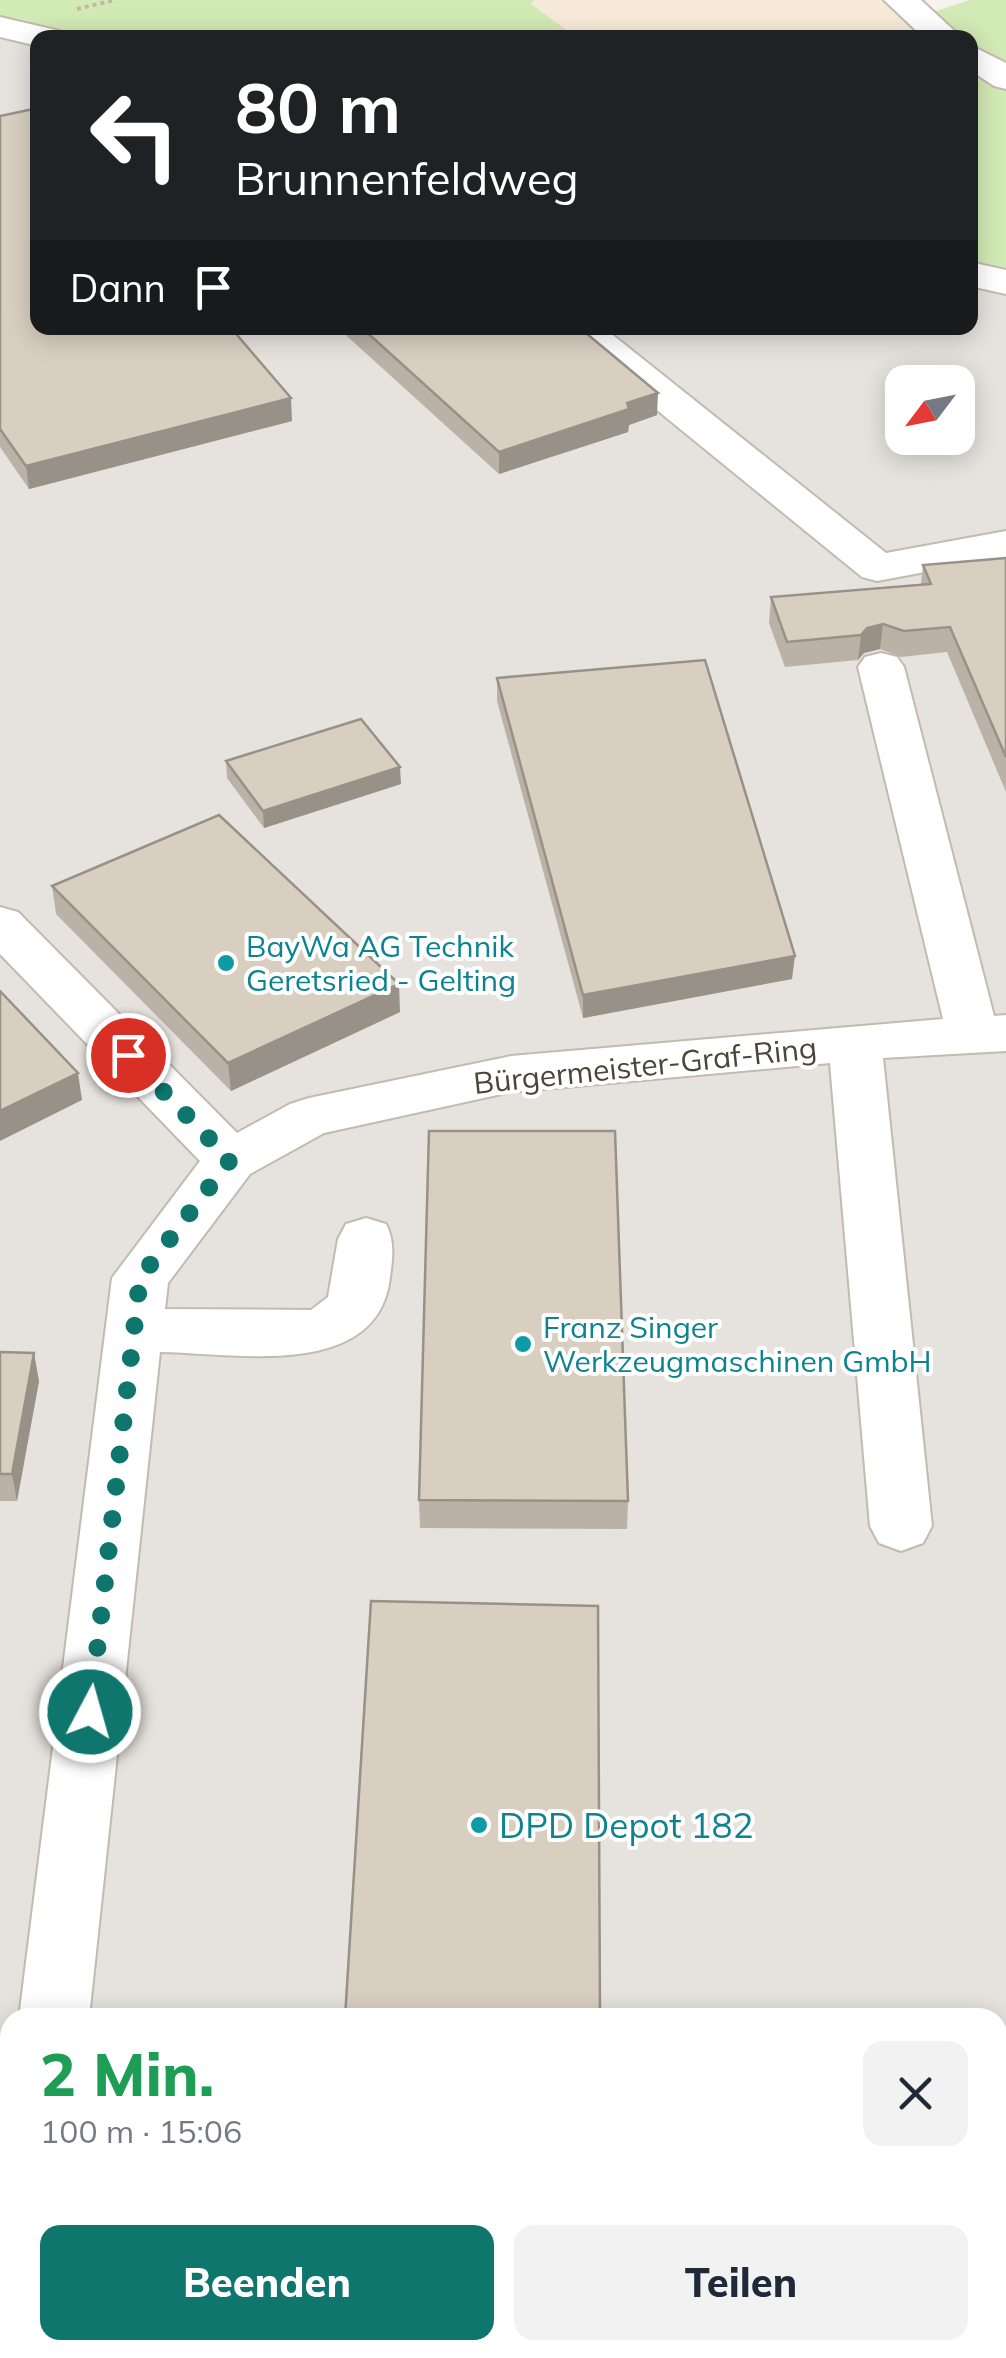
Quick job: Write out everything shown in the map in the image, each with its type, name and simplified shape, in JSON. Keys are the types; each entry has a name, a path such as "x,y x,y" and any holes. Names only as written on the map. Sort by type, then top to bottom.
{"street":[{"path":"901,0 936,30"},
{"path":"0,27 58,24"},
{"path":"978,60 1006,79"},
{"path":"978,276 1006,282"},
{"path":"589,335 877,568 1006,544"},
{"path":"881,667 989,1034"},
{"path":"0,924 230,1160"},
{"name":"Bürgermeister-Graf-Ring","path":"55,2008 140,1278 230,1160 309,1117 511,1074 989,1034"},
{"path":"855,1043 901,1526"},
{"path":"134,1330 310,1332 338,1326 355,1307 366,1239"}],"path":[{"path":"58,24 115,0"}],"shaded area":[{"path":"535,0 913,0 950,30 567,30 531,4"},
{"path":"30,38 30,335 978,335 978,276 1006,282 1006,2008 0,2008 0,39"}],"green space":[{"path":"0,0 535,0 531,4 566,30 30,32 0,24"},
{"path":"970,0 1006,0 1006,282 978,276 978,30 951,30 930,13"}],"building":[{"path":"30,110 30,335 237,335 291,398 26,466 0,429 0,116"},
{"path":"370,335 588,335 658,393 627,403 629,409 499,452"},
{"path":"1006,558 1006,757 950,627 904,631 883,624 867,628 861,635 787,642 771,597 931,584 923,565"},
{"path":"705,660 795,956 583,995 497,678"},
{"path":"361,719 400,767 263,811 226,761"},
{"name":"BayWa AG Technik Geretsried - Gelting","path":"219,815 399,984 228,1063 52,886"},
{"path":"0,991 78,1073 0,1111"},
{"name":"Franz Singer Werkzeugmaschinen GmbH","path":"429,1131 615,1131 628,1501 419,1500"},
{"path":"0,1352 34,1353 12,1474 0,1474"},
{"name":"DPD Depot 182","path":"371,1601 598,1606 600,2008 346,2008"}],"place":[{"name":"BayWa AG Technik Geretsried - Gelting","path":"226,963"},
{"name":"Franz Singer Werkzeugmaschinen GmbH","path":"523,1344"},
{"name":"DPD Depot 182","path":"479,1825"}],"route":[{"path":"90,1712 140,1278 230,1160 128,1055"}]}
